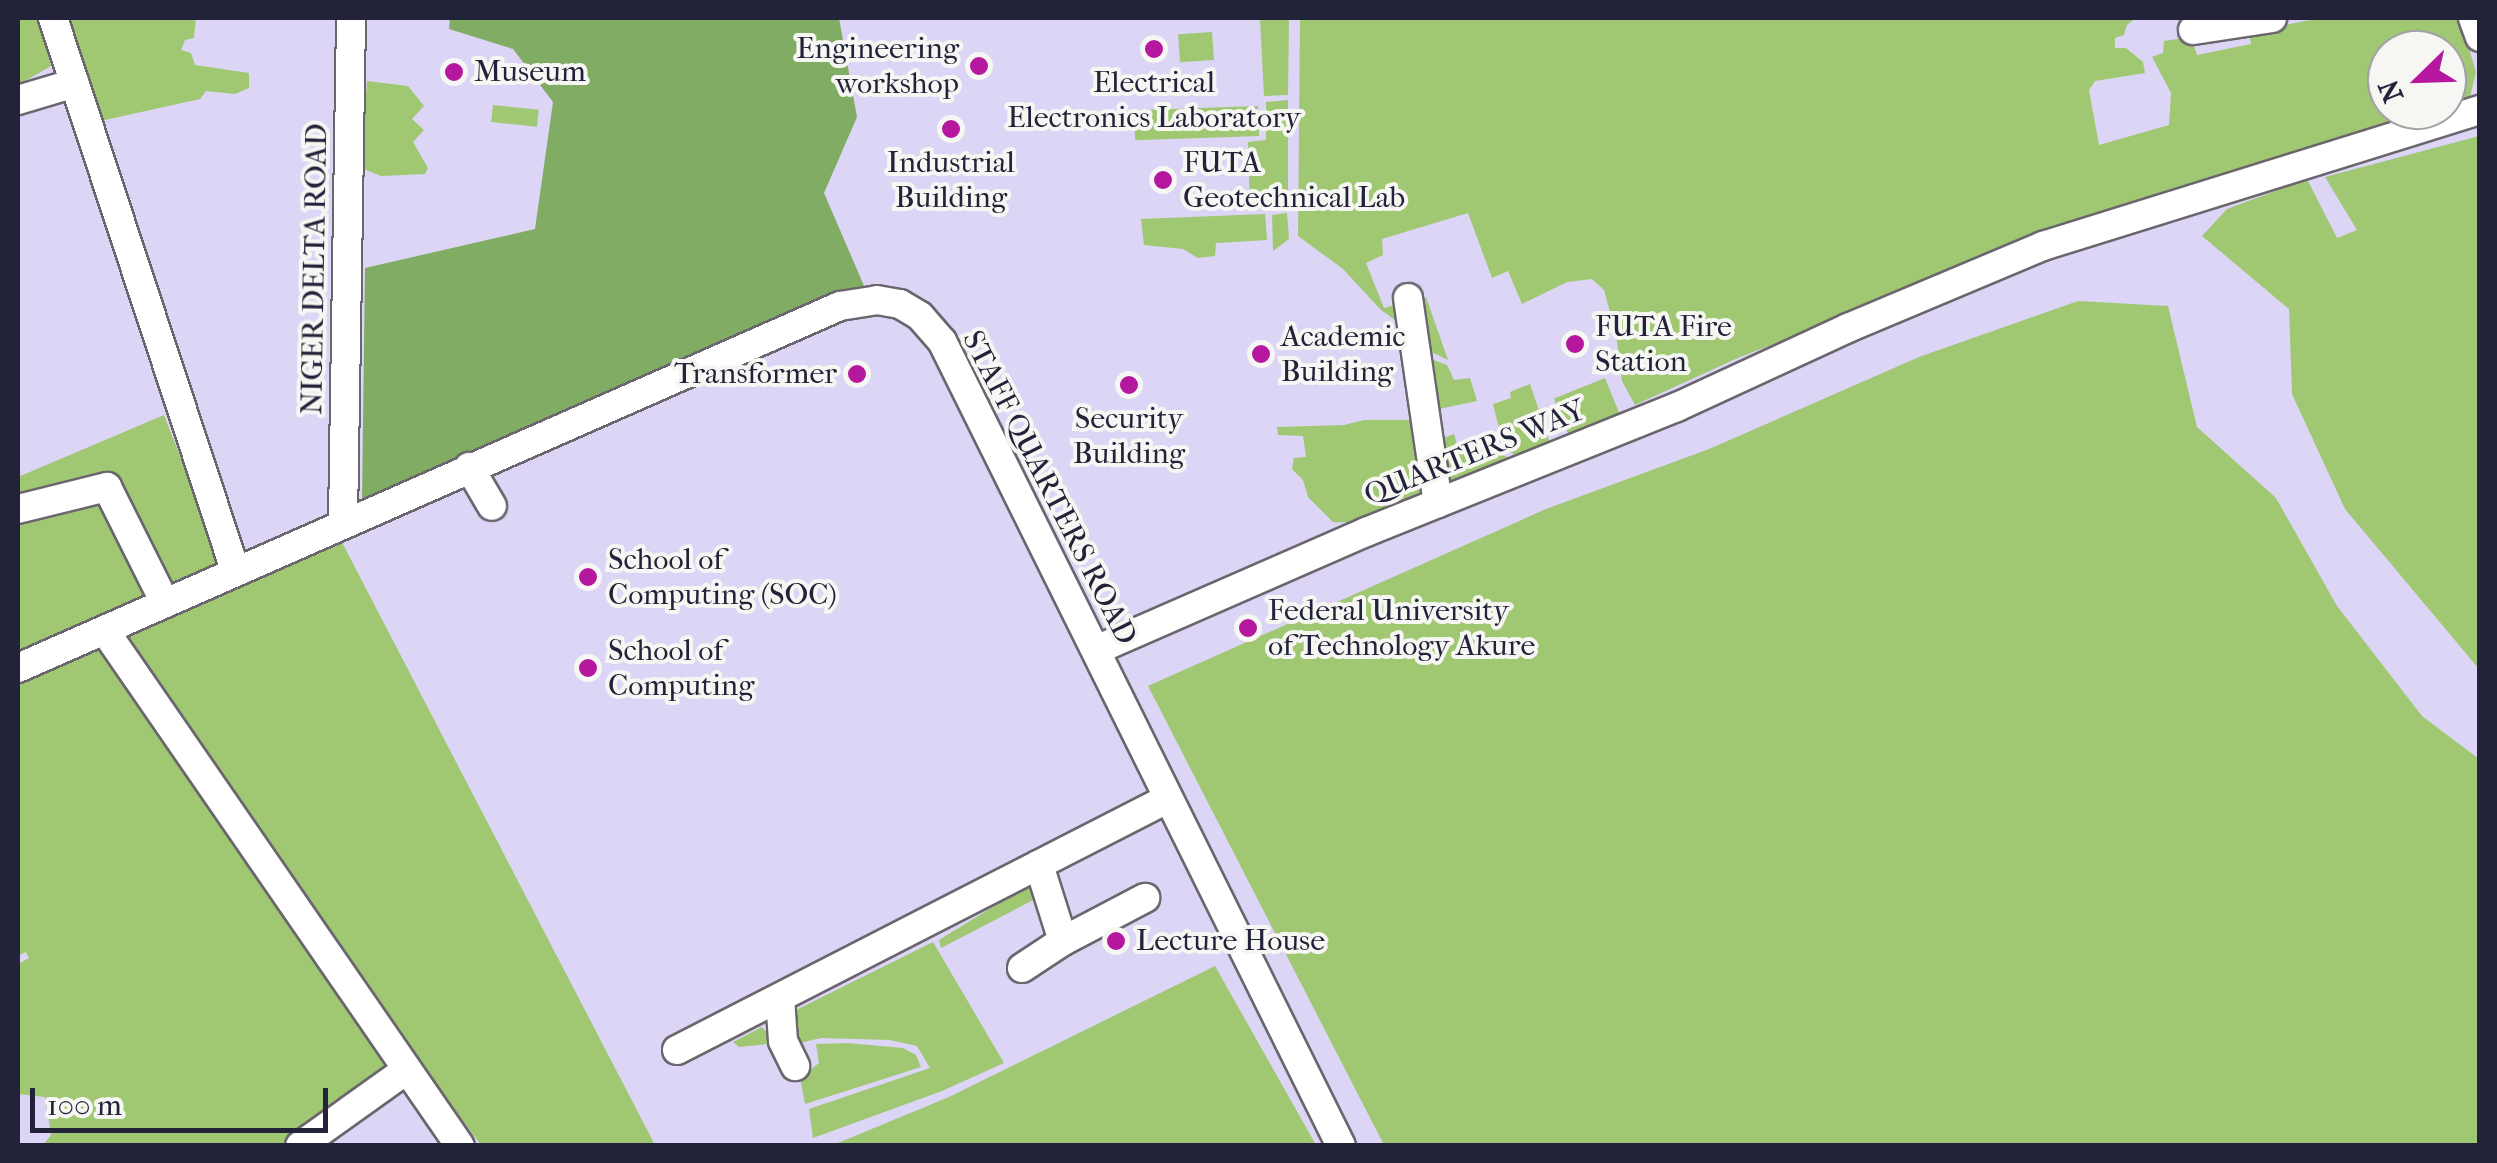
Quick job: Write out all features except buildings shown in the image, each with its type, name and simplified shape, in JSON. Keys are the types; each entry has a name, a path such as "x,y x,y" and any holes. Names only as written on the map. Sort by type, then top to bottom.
{"street":[{"path":"53,18 235,570"},
{"name":"NIGER DELTA ROAD","path":"343,522 351,18"},
{"path":"2193,30 2272,18"},
{"path":"2472,18 2480,38"},
{"path":"18,100 76,83"},
{"name":"QUARTERS WAY","path":"1096,650 1438,503 1677,407 1848,328 2043,246 2480,110"},
{"path":"1408,298 1438,503"},
{"name":"STAFF QUARTERS ROAD","path":"18,668 840,306 877,300 900,304 920,316 942,341 1096,650 1165,800 1340,1146"},
{"path":"469,467 492,506"},
{"path":"18,510 107,487 165,603"},
{"path":"105,631 460,1146"},
{"path":"676,1050 1165,800"},
{"path":"1040,865 1063,940"},
{"path":"1022,968 1063,940 1145,898"},
{"path":"780,998 784,1041 795,1066"},
{"path":"300,1146 406,1070"}],"shaded area":[{"name":"Federal University of Technology Akure","path":"18,18 2479,18 2479,1145 18,1145"}],"green space":[{"path":"18,18 37,18 51,66 18,85"},
{"path":"60,18 196,18 194,38 185,40 181,50 191,53 195,65 249,73 249,88 235,94 206,91 200,99 96,122"},
{"path":"450,18 839,18 857,117 824,193 865,288 362,501 365,268 535,229 553,102 513,49 449,29"},
{"path":"1260,18 1289,18 1288,95 1264,96"},
{"path":"1300,18 2136,18 2127,25 2124,35 2115,38 2115,48 2126,48 2143,62 2145,73 2095,81 2089,90 2099,145 2169,125 2171,93 2152,57 2163,53 2164,41 2191,37 2197,55 2251,44 2249,32 2320,18 2460,18 2464,30 2367,30 2367,130 2389,130 2102,213 1965,262 1899,296 1740,357 1635,405 1622,381 1616,334 1604,290 1592,279 1567,282 1522,304 1508,271 1492,278 1468,213 1382,239 1383,255 1366,263 1384,308 1402,303 1405,327 1381,310 1343,269 1298,236"},
{"path":"1212,32 1214,60 1180,62 1178,34"},
{"path":"2467,42 2476,72 2467,100"},
{"path":"367,81 408,86 424,106 412,119 424,130 413,142 428,168 425,174 381,176 361,168"},
{"path":"1288,100 1288,208 1250,209 1248,142 1266,140 1266,102"},
{"path":"493,105 539,110 537,127 491,122"},
{"path":"1258,106 1259,136 1135,140 1134,110"},
{"path":"2480,136 2479,669 2345,509 2292,394 2289,309 2202,236 2227,209 2307,179 2337,238 2357,230 2325,177"},
{"path":"1287,213 1289,239 1273,251 1272,215"},
{"path":"1265,214 1267,240 1216,243 1215,256 1198,258 1183,249 1144,245 1141,219"},
{"path":"1426,297 1448,360 1423,348 1414,302"},
{"path":"2078,301 2168,306 2197,427 2276,498 2337,606 2422,716 2479,759 2479,1145 1384,1145 1148,686 1546,509 1709,449 1919,357"},
{"path":"1423,356 1447,365 1454,380 1470,378 1477,401 1434,410"},
{"path":"1605,378 1620,415 1569,436 1554,399"},
{"path":"1530,384 1551,446 1519,458 1504,448 1493,404 1511,398 1510,392"},
{"path":"164,415 224,569 18,659 18,477"},
{"path":"1364,420 1420,420 1430,484 1420,497 1364,523 1333,522 1308,497 1303,480 1292,469 1294,458 1306,457 1303,436 1278,435 1277,427 1344,425"},
{"path":"1454,434 1460,454 1495,445 1500,454 1514,460 1451,486 1435,441"},
{"path":"334,527 655,1145 481,1145 261,859 107,634"},
{"path":"100,646 389,1065 281,1145 43,1145 51,1135 45,1097 18,1094 18,964 29,958 26,952 18,956 18,683"},
{"path":"1030,884 1039,897 941,948 939,940"},
{"path":"933,942 1004,1063 942,1091 813,1138 809,1109 930,1068 917,1046 890,1040 821,1038 800,1043 790,1033 796,1010"},
{"path":"1215,966 1316,1145 833,1145 949,1097"},
{"path":"762,1027 769,1035 768,1044 739,1047 733,1042"},
{"path":"816,1044 903,1048 916,1055 921,1067 805,1104 800,1078 819,1063"}],"place":[{"name":"Electrical Electronics Laboratory","path":"1154,49"},
{"name":"Engineering workshop","path":"979,66"},
{"name":"Museum","path":"454,72"},
{"name":"Industrial Building","path":"951,129"},
{"name":"FUTA Geotechnical Lab","path":"1163,180"},
{"name":"FUTA Fire Station","path":"1575,344"},
{"name":"Academic Building","path":"1261,354"},
{"name":"Transformer","path":"857,374"},
{"name":"Security Building","path":"1129,385"},
{"name":"School of Computing (SOC)","path":"588,577"},
{"name":"Federal University of Technology Akure","path":"1248,628"},
{"name":"School of Computing","path":"588,668"},
{"name":"Lecture House","path":"1116,941"}]}
